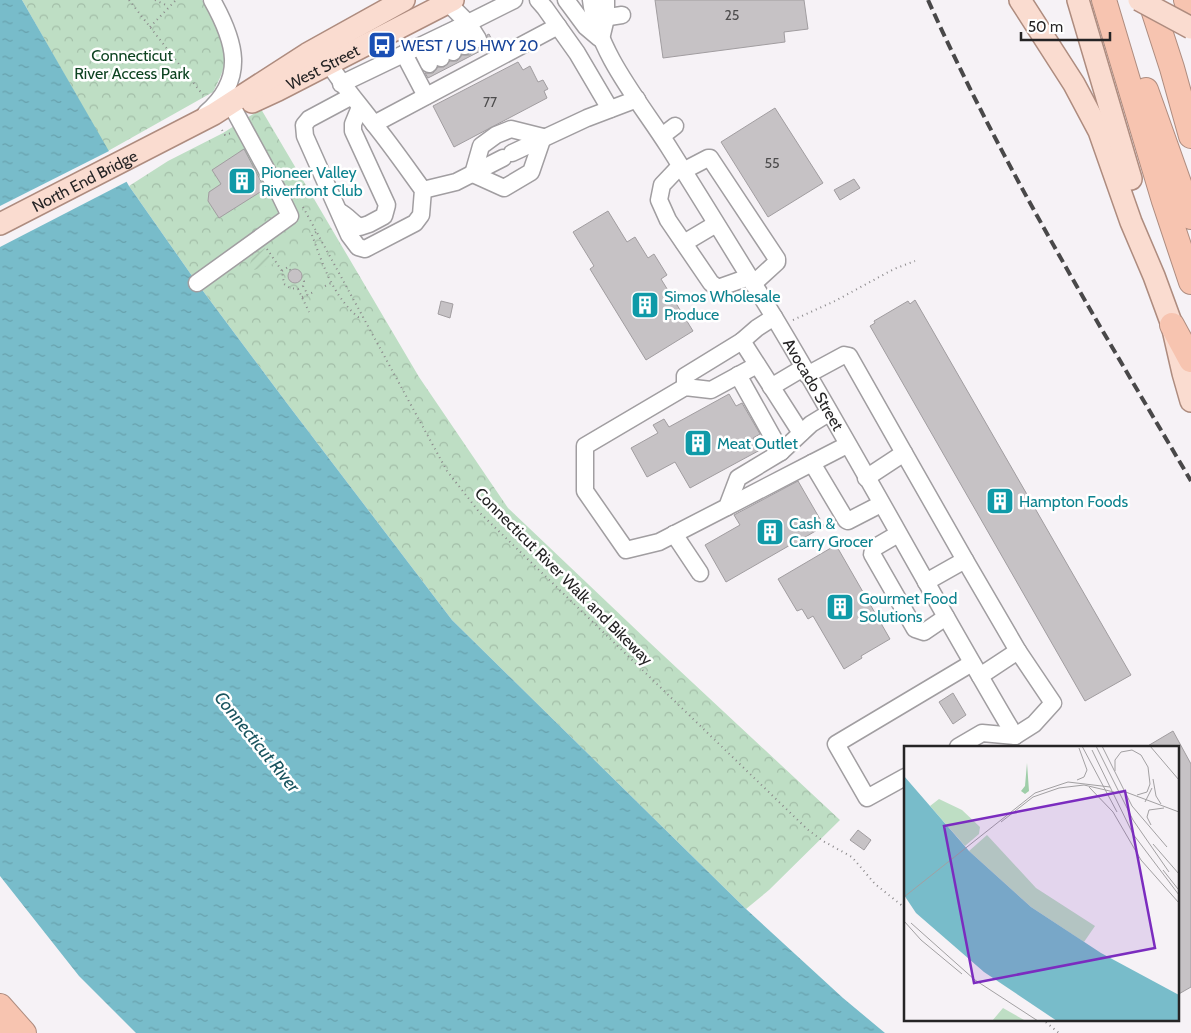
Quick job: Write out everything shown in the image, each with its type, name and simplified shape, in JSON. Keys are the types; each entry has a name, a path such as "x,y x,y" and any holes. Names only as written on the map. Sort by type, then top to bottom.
{"highway":[{"path":"1104,0 1164,201 1191,282"},
{"path":"1118,0 1144,83 1191,217"},
{"path":"1150,0 1191,136"},
{"path":"1186,0 1191,16"},
{"path":"1172,68 1191,115"},
{"path":"1172,325 1191,360"},
{"path":"1,1018 24,1033"}],"main road":[{"name":"West Street","path":"189,127 238,118 404,0"},
{"path":"1020,0 1092,116 1106,146 1131,222 1172,325 1182,373 1191,401"},
{"path":"1078,0 1126,161 1154,276"},
{"path":"1139,0 1191,28"},
{"path":"1186,0 1191,2"},
{"name":"West Street","path":"170,137 325,56 451,1"},
{"name":"North End Bridge","path":"0,224 170,137"}],"street":[{"path":"189,127 215,106 226,90 233,72 232,44 212,0"},
{"path":"325,56 351,96 423,190 421,215 415,222 365,249 358,247 349,235 305,136 304,125 309,119 351,96 404,54 514,0"},
{"path":"538,0 577,53 610,109"},
{"name":"Avocado Street","path":"566,0 586,27 601,39 751,280 926,582 1015,741"},
{"name":"Avocado Street","path":"591,0 608,17"},
{"name":"Avocado Street","path":"601,39 608,17 606,0"},
{"path":"451,1 445,34 459,63"},
{"path":"374,124 426,96 459,63 558,26"},
{"path":"445,34 459,63"},
{"path":"445,34 459,63"},
{"path":"577,53 601,39"},
{"path":"404,54 426,96"},
{"path":"338,211 346,215 353,224 360,227 384,216 387,205 353,132 351,96"},
{"path":"423,190 456,182 543,138 637,99"},
{"path":"197,283 290,216 238,118"},
{"path":"662,136 675,126"},
{"path":"473,174 481,146 496,135 511,129 543,138"},
{"path":"473,174 504,188 530,172 543,138"},
{"path":"710,158 778,259 777,262 751,280 718,288 711,283 668,220 659,200 662,185 682,168 710,158"},
{"path":"684,243 716,224"},
{"path":"685,387 685,376 742,341 757,328 776,322"},
{"path":"742,341 801,433"},
{"path":"771,387 844,355 848,356 1018,651 1052,703 1034,724 1015,741 982,733 960,746"},
{"path":"757,364 711,390 685,387 585,446 585,491 626,550 659,542 847,445"},
{"path":"738,375 781,452"},
{"path":"727,507 738,478 781,452 801,433 829,413"},
{"path":"866,478 904,452"},
{"path":"812,463 846,520 848,521 881,504"},
{"path":"674,534 700,573"},
{"path":"898,534 874,548 872,554 915,629 924,632 946,617"},
{"path":"926,582 965,560"},
{"path":"904,778 867,798 836,744 976,670 1018,651"}],"path":[{"path":"129,0 207,99"},
{"path":"155,0 168,6"},
{"path":"150,27 168,6 176,0"},
{"path":"222,129 225,136 238,118"},
{"name":"Connecticut River Walk and Bikeway","path":"302,206 447,471 480,513 807,829 823,841 852,857 875,884 904,907"},
{"path":"316,232 312,235 331,283 353,313 358,317 362,317"},
{"path":"269,252 282,271 284,284 290,288 303,286"},
{"path":"776,322 835,301 894,269 915,262"},
{"path":"282,271 288,267 291,271"},
{"path":"301,279 304,281 303,286 308,295"},
{"path":"325,286 331,283"},
{"path":"298,288 309,312"},
{"path":"302,297 314,292"},
{"path":"1043,1020 1059,1033"}],"green space":[{"name":"Connecticut River Access Park","path":"22,0 202,0 223,39 226,51 218,83 213,92 108,151"},
{"path":"261,109 419,377 508,508 840,820 769,890 746,909 452,620 197,283 129,186 168,161 223,133"},
{"path":"265,248 274,264 254,270 250,264 252,258"}],"water":[{"name":"Connecticut River","path":"0,0 22,0 129,186 197,283 452,620 746,909 843,998 885,1033 136,1033 79,976 0,876"}],"pier":[{"path":"111,150 128,181 0,247 0,206"}],"building":[{"path":"655,0 804,0 808,29 784,32 785,42 663,58"},
{"path":"489,34 494,44 428,78 425,73 433,73 438,67 444,67 450,61 457,61 462,55 470,55 474,48 484,47 487,43 487,35"},
{"path":"518,62 523,70 530,66 538,82 543,80 548,89 544,91 547,98 454,147 433,106"},
{"path":"775,108 823,183 768,217 721,142"},
{"name":"Pioneer Valley Riverfront Club","path":"244,149 265,189 219,218 208,201 209,192 221,184 212,170"},
{"path":"854,179 860,188 840,200 834,190"},
{"name":"Simos Wholesale Produce","path":"608,211 627,242 635,237 648,258 654,254 667,275 661,279 693,331 646,360 590,269 594,266 573,232"},
{"path":"295,269 300,271 302,276 300,281 295,283 290,281 288,276 290,271"},
{"name":"Hampton Foods","path":"915,300 1131,675 1085,701 870,326 875,323 874,321 908,301 910,304"},
{"path":"441,301 453,304 450,318 438,314"},
{"name":"Meat Outlet","path":"729,394 736,406 742,403 760,434 753,438 760,450 690,488 675,462 647,477 631,448 658,433 653,425 664,419 669,427"},
{"name":"Cash & Carry Grocer","path":"798,481 824,526 802,539 804,541 794,547 792,544 726,582 705,545 740,525 734,515"},
{"name":"Gourmet Food Solutions","path":"836,545 890,639 861,656 862,658 844,669 813,616 808,619 802,609 797,611 778,579"},
{"path":"953,693 966,715 953,724 939,702"},
{"path":"1173,731 1191,764 1191,987 1178,994 1178,746 1148,746"},
{"path":"858,830 871,840 864,850 850,840"}],"railway":[{"path":"928,0 957,62 1020,184 1191,481"}],"place":[{"name":"WEST / US HWY 20","path":"382,45"},
{"name":"Pioneer Valley Riverfront Club","path":"242,181"},
{"name":"Simos Wholesale Produce","path":"645,305"},
{"name":"Meat Outlet","path":"698,443"},
{"name":"Hampton Foods","path":"1000,501"},
{"name":"Cash & Carry Grocer","path":"770,532"},
{"name":"Gourmet Food Solutions","path":"840,607"}]}
